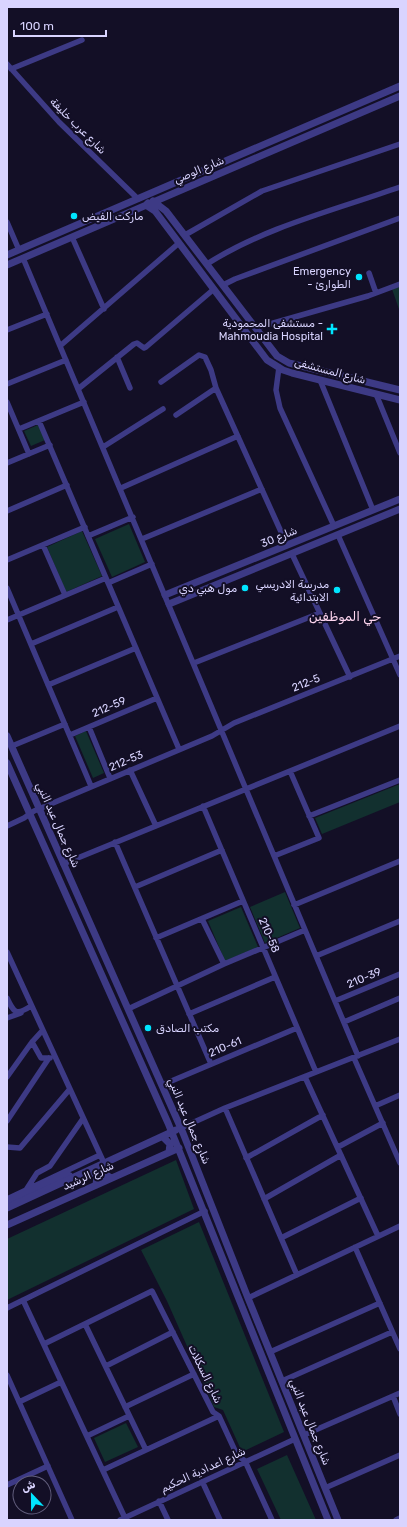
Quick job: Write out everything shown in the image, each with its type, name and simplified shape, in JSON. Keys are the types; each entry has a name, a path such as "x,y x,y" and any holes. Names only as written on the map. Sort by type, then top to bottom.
{"street":[{"path":"9,67 82,40"},
{"name":"شارع عرب خليفة","path":"9,67 58,122 151,198"},
{"name":"شارع الوصي","path":"7,265 70,238 151,198 400,86"},
{"name":"شارع الوصي","path":"7,255 66,229 151,198 400,96"},
{"path":"185,236 262,191 400,144"},
{"path":"207,264 265,234 400,187"},
{"path":"151,198 159,216"},
{"name":"شارع المستشفى","path":"151,198 166,211 273,352 282,360 400,390"},
{"path":"159,216 160,211 166,211"},
{"name":"شارع المستشفى","path":"159,216 262,355 279,368 292,373 400,400"},
{"path":"223,285 235,279 400,218"},
{"path":"7,222 19,250"},
{"path":"66,229 64,235 70,238 104,309"},
{"path":"50,236 56,239 54,245"},
{"path":"60,346 179,243"},
{"path":"23,258 121,488 194,663 220,730 344,1022 375,1106 382,1123 397,1150 400,1163"},
{"path":"369,273 376,293"},
{"path":"256,328 376,293 400,284"},
{"path":"78,389 134,344 137,343 142,347 146,347 214,289"},
{"path":"7,330 47,314"},
{"path":"161,382 202,355 207,360 216,388 350,677"},
{"path":"117,358 130,388"},
{"path":"7,383 66,360"},
{"path":"282,360 279,368 276,390 280,408 334,526"},
{"path":"320,380 373,510"},
{"path":"176,415 216,388"},
{"path":"376,394 400,453"},
{"path":"7,402 29,454"},
{"path":"19,429 84,402"},
{"path":"103,447 163,409"},
{"path":"39,421 179,749"},
{"path":"121,488 238,436"},
{"path":"7,463 50,445"},
{"path":"7,511 67,486"},
{"path":"142,539 262,489"},
{"name":"شارع 30","path":"165,595 400,499"},
{"name":"شارع 30","path":"169,604 400,509"},
{"path":"88,536 133,518"},
{"path":"7,560 85,527"},
{"path":"338,535 400,675"},
{"path":"43,545 64,595"},
{"path":"7,620 64,595 152,564"},
{"path":"7,588 91,786"},
{"path":"174,592 171,594 171,598 178,601"},
{"path":"31,644 118,607"},
{"path":"194,663 320,613"},
{"path":"48,685 136,648"},
{"name":"212-5","path":"220,730 400,656"},
{"name":"212-59","path":"70,735 157,698"},
{"path":"12,746 65,724"},
{"path":"63,864 400,726"},
{"path":"89,727 110,778"},
{"name":"212-53","path":"7,826 38,809 212,736 220,730"},
{"name":"شارع جمال عبد النبي","path":"7,736 38,809 181,1128 338,1520"},
{"name":"شارع جمال عبد النبي","path":"7,763 179,1148 328,1520"},
{"path":"130,770 156,826"},
{"path":"274,856 318,838 290,771"},
{"path":"309,816 400,780"},
{"name":"210-58","path":"203,806 316,1072"},
{"path":"115,842 211,1064"},
{"path":"135,888 222,850"},
{"path":"294,905 400,861"},
{"path":"156,938 243,901"},
{"path":"202,918 224,964"},
{"path":"316,956 400,921"},
{"path":"128,1009 224,964 305,930"},
{"path":"7,952 42,1031 52,1058 103,1160 104,1173 111,1178"},
{"name":"210-39","path":"335,1001 400,974"},
{"path":"189,1014 275,977"},
{"path":"7,998 12,1009 16,1012 22,1012"},
{"path":"344,1022 400,998"},
{"path":"7,1018 22,1012 31,1006"},
{"name":"210-61","path":"162,1085 297,1028"},
{"path":"7,1077 32,1042 42,1031"},
{"path":"181,1128 224,1108 400,1039"},
{"path":"32,1042 41,1058 52,1058"},
{"path":"7,1121 52,1058"},
{"path":"305,1077 378,1236"},
{"path":"7,1147 20,1148 69,1090"},
{"path":"375,1106 400,1095"},
{"path":"224,1108 297,1275"},
{"path":"246,1158 323,1115"},
{"path":"25,1190 37,1173 50,1166 82,1120"},
{"path":"338,1147 382,1123"},
{"name":"شارع الرشيد","path":"7,1208 90,1170 103,1160 181,1128"},
{"path":"162,1137 170,1144 169,1152"},
{"name":"شارع الرشيد","path":"7,1225 179,1148"},
{"path":"264,1199 341,1155"},
{"path":"7,1199 25,1190 103,1160"},
{"path":"7,1204 103,1160"},
{"path":"90,1170 97,1176 96,1185"},
{"path":"281,1238 361,1198"},
{"path":"7,1308 205,1211"},
{"path":"248,1298 400,1226"},
{"path":"355,1247 400,1349"},
{"name":"شارع السكلات","path":"85,1324 152,1291 213,1412 219,1416 237,1455 245,1461 272,1520"},
{"path":"23,1300 103,1470 122,1519"},
{"path":"270,1352 380,1303"},
{"path":"44,1344 85,1324 146,1450"},
{"path":"106,1366 173,1332"},
{"path":"282,1381 392,1332"},
{"path":"125,1406 194,1374"},
{"path":"7,1375 72,1520"},
{"path":"19,1402 61,1382"},
{"path":"295,1439 400,1393"},
{"path":"393,1396 400,1414"},
{"path":"87,1436 130,1416"},
{"path":"103,1470 219,1416"},
{"name":"شارع اعدادية الحكيم","path":"122,1519 295,1439"},
{"path":"325,1488 400,1455"},
{"path":"8,1482 48,1466"},
{"path":"202,1481 220,1520"},
{"path":"159,1501 168,1520"},
{"path":"396,1520 400,1518"}],"green space":[{"path":"400,286 400,312 392,289"},
{"path":"38,425 45,440 31,446 24,431"},
{"path":"129,524 145,562 112,577 95,539"},
{"path":"82,531 102,576 66,592 47,547"},
{"path":"86,731 104,773 93,778 75,736"},
{"path":"400,784 400,802 322,834 315,818"},
{"path":"285,892 300,928 265,943 250,907"},
{"path":"241,907 258,947 225,961 208,921"},
{"path":"176,1160 194,1209 7,1300 7,1239"},
{"path":"199,1222 284,1432 242,1452 223,1410 214,1407 167,1301 141,1250"},
{"path":"126,1423 138,1447 105,1462 94,1438"},
{"path":"287,1455 316,1520 281,1520 257,1469"}],"place":[{"name":"ماركت الفيض","path":"74,216"},
{"name":"Emergency - الطوارئ","path":"359,277"},
{"name":"مستشفى المحمودية - Mahmoudia Hospital","path":"332,329"},
{"name":"مول هبي دي","path":"245,588"},
{"name":"مدرسة الادريسي الابتدائية","path":"337,590"},
{"name":"مكتب الصادق","path":"148,1028"}],"district":[{"name":"حي الموظفين","path":"345,616"}]}
